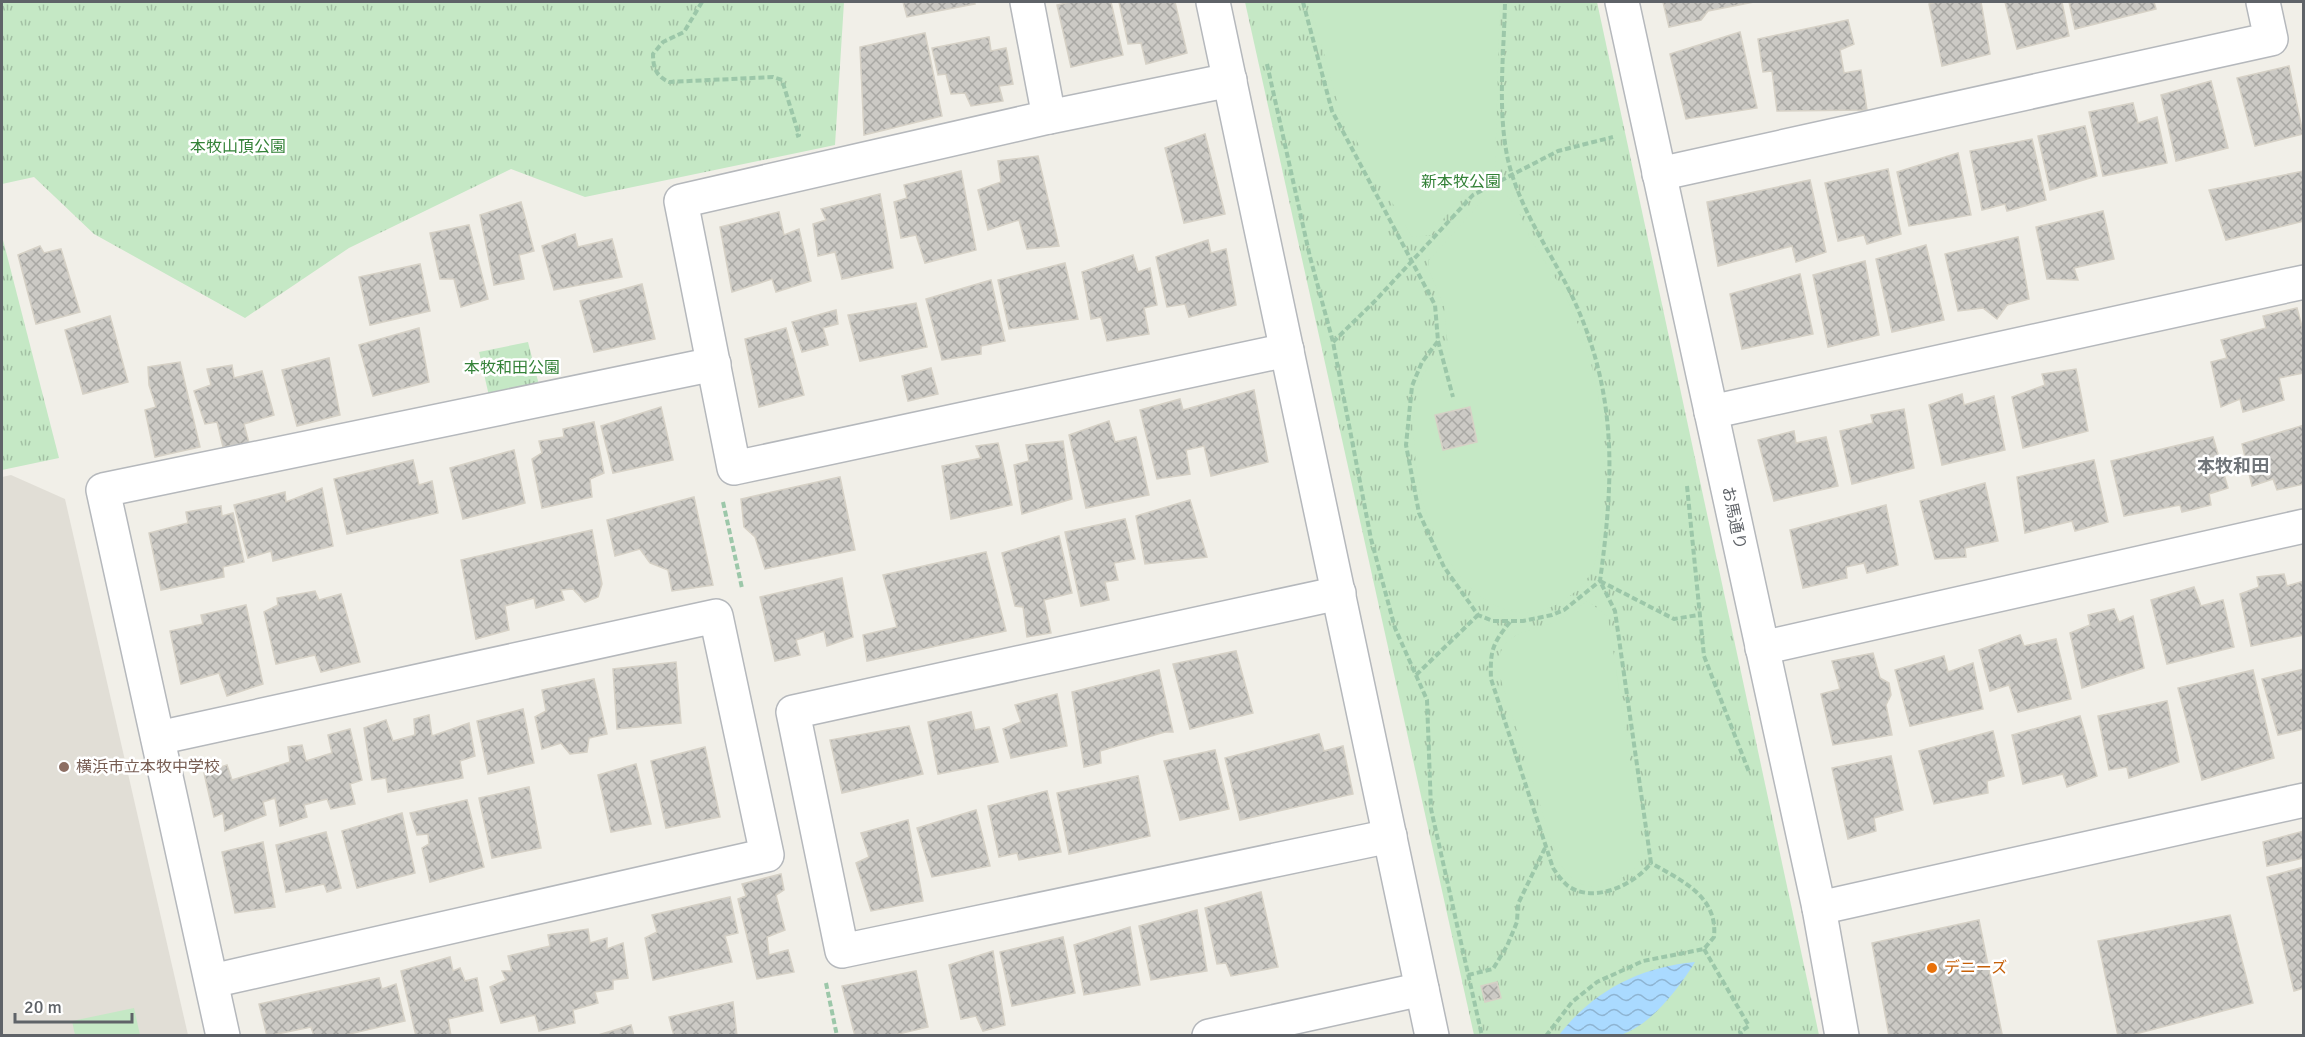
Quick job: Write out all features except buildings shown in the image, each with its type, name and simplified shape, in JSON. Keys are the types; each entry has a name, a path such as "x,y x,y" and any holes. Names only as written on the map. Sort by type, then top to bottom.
{"street":[{"path":"1027,2 1049,117"},
{"path":"1213,2 1432,1035"},
{"name":"お馬通り","path":"1622,2 1819,908 1842,1035"},
{"path":"1659,174 2271,39 2263,2"},
{"path":"1230,80 1049,117 681,201 734,468 1287,351"},
{"path":"1711,412 2304,282"},
{"path":"223,1035 103,490 714,364"},
{"path":"1762,648 2304,526"},
{"path":"1338,593 793,712 842,951 1390,836"},
{"path":"158,738 716,616 767,855 212,981"},
{"path":"1819,908 2304,800"},
{"path":"1209,1035 1422,989"}],"path":[{"path":"702,2 684,32 663,42 653,54 653,68 661,78 669,82 773,77 782,80 799,135 789,140"},
{"path":"1303,2 1332,111 1435,304 1438,341 1453,397"},
{"path":"1505,2 1503,126 1512,173 1522,205 1572,297 1600,371 1611,448 1608,521 1600,581 1615,611 1651,862 1644,872 1614,891 1578,891 1566,885 1552,868 1491,679 1490,655 1493,644 1510,622"},
{"path":"1266,60 1310,257 1333,342 1371,540 1395,628 1427,700 1431,809 1482,1035"},
{"path":"1333,342 1413,261 1473,195 1558,151 1615,137"},
{"path":"1438,341 1422,362 1412,386 1406,445 1419,513 1444,567 1478,615 1493,621 1510,622 1539,618 1564,610 1600,581"},
{"path":"1600,581 1674,619 1698,615"},
{"path":"1416,675 1478,615"},
{"path":"1468,975 1493,969 1507,946 1517,922 1518,904 1545,847"},
{"path":"1546,1035 1572,1002 1597,982 1643,961 1704,949 1714,937 1713,914 1708,903 1681,880 1651,862"},
{"path":"1704,949 1749,1026 1740,1032 1742,1035"}],"shaded area":[{"name":"横浜市立本牧中学校","path":"11,475 65,499 188,1035 2,1036 2,477"}],"green space":[{"name":"本牧山頂公園","path":"2,2 844,2 835,145 585,197 511,169 349,248 245,318 94,234 34,177 2,184"},
{"name":"新本牧公園","path":"1245,2 1597,2 1819,1035 1474,1035"},
{"path":"1310,2 1500,2 1495,167 1461,196 1431,235 1412,237 1340,112"},
{"path":"1501,193 1517,208 1534,245 1567,299 1590,359 1602,422 1604,487 1600,541 1595,563 1589,576 1579,588 1560,603 1538,611 1514,611 1493,604 1473,590 1457,572 1432,527 1424,504 1415,454 1414,423 1417,393 1430,364 1448,348 1444,306 1429,270 1429,260 1483,200"},
{"path":"2,236 59,458 2,470"},
{"name":"本牧和田公園","path":"528,342 539,385 489,396 479,352"},
{"path":"1588,601 1608,617 1642,840 1638,865 1617,881 1591,887 1574,880 1558,862 1497,667 1504,646 1509,640 1523,632 1556,621"},
{"path":"134,1008 140,1035 75,1035 72,1021"}],"water":[{"path":"1695,962 1671,996 1639,1026 1615,1036 1559,1035 1587,1006 1619,984 1655,969"}],"place":[{"name":"横浜市立本牧中学校","path":"64,767"},
{"name":"デニーズ","path":"1932,968"}],"district":[{"name":"本牧和田","path":"2233,466"}]}
